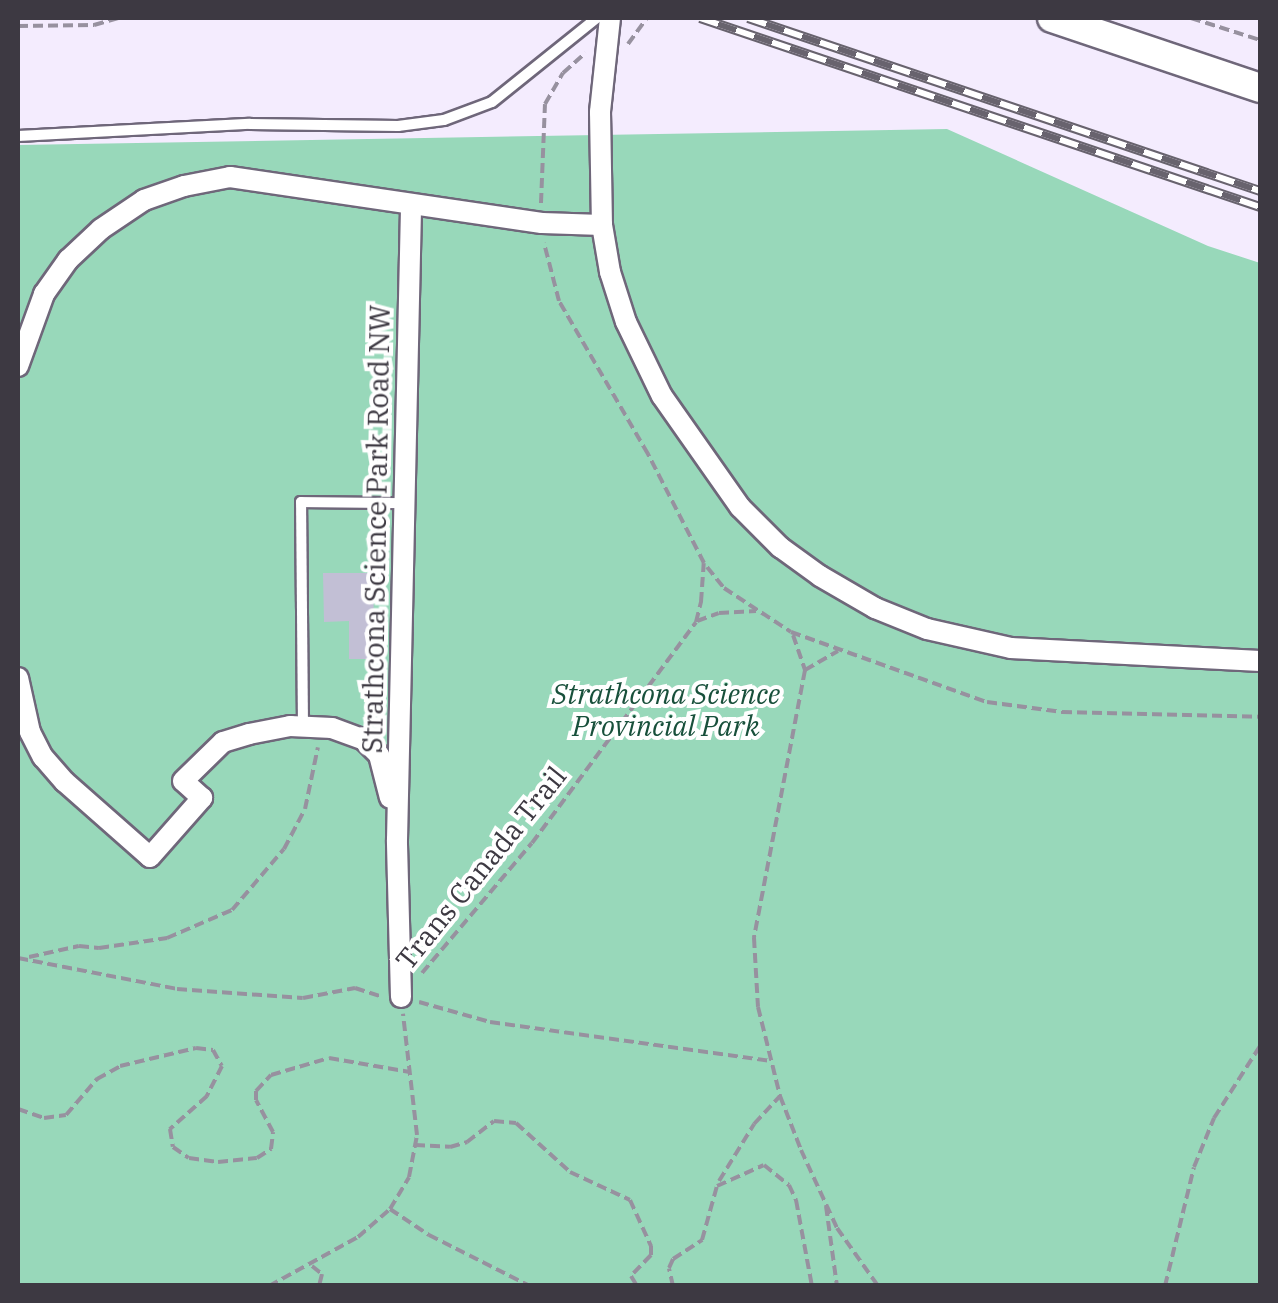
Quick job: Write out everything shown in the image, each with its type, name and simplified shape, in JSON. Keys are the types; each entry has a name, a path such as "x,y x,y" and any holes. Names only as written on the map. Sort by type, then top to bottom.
{"main road":[{"path":"1052,18 1260,88"},
{"path":"1154,52 1260,74"}],"street":[{"path":"610,18 600,112 602,225 610,272 626,322 662,396 740,507 780,547 875,608 970,640 1028,649 1260,661"},
{"path":"18,366 44,294 68,260 100,228 144,200 230,177 542,224 602,225"},
{"name":"Strathcona Science Park Road NW","path":"401,997 398,854 410,206"},
{"path":"18,678 30,732 43,757 64,782 150,857 202,798 183,780 203,758 223,742 312,727"},
{"name":"Strathcona Science Park Road NW","path":"312,727 363,739 379,755 398,854"}],"lane":[{"path":"18,136 250,124 398,126 444,120 492,102 597,18"},
{"path":"312,727 301,502 405,503"}],"path":[{"path":"18,26 94,25 119,18"},
{"path":"620,48 636,38 647,18"},
{"path":"1191,18 1260,40"},
{"path":"542,213 544,104 563,72 585,52"},
{"path":"543,237 559,300 648,454 704,562 724,588 756,610 791,632 838,652 987,702 1017,708 1260,717"},
{"name":"Trans Canada Trail","path":"269,1286 358,1237 390,1210 409,1177 415,1145 401,997 532,842 696,622 704,562"},
{"path":"696,622 719,614 756,610"},
{"path":"791,632 802,650 806,670 754,938 758,1007 780,1096 837,1228 878,1286"},
{"path":"806,670 838,652"},
{"path":"21,958 80,946 99,948 167,938 232,910 284,849 305,809 312,727"},
{"path":"21,958 178,989 303,998 355,988 490,1022 771,1061"},
{"path":"1165,1286 1194,1166 1214,1118 1260,1046"},
{"path":"18,1109 44,1118 66,1115 97,1079 120,1066 196,1048 213,1050 222,1066 207,1096 170,1129 173,1147 189,1158 218,1162 258,1158 271,1148 273,1132 256,1100 256,1091 271,1075 295,1064 329,1058 410,1072"},
{"path":"673,1286 669,1268 673,1258 702,1240 717,1186 754,1124 780,1096"},
{"path":"415,1145 450,1146 467,1142 494,1121 516,1123 570,1172 630,1200 652,1246 632,1276 638,1286"},
{"path":"717,1186 752,1166 764,1165 778,1173 796,1200 812,1286"},
{"path":"824,1196 837,1286"},
{"path":"390,1210 428,1235 530,1286"},
{"path":"310,1264 322,1274 319,1286"}],"green space":[{"name":"Strathcona Science Provincial Park","path":"947,129 1208,246 1260,263 1260,1285 18,1285 18,145"}],"building":[{"path":"323,573 374,573 373,659 349,659 349,621 324,622"}],"railway":[{"path":"700,18 1260,207"},
{"path":"748,18 1260,191"}]}
